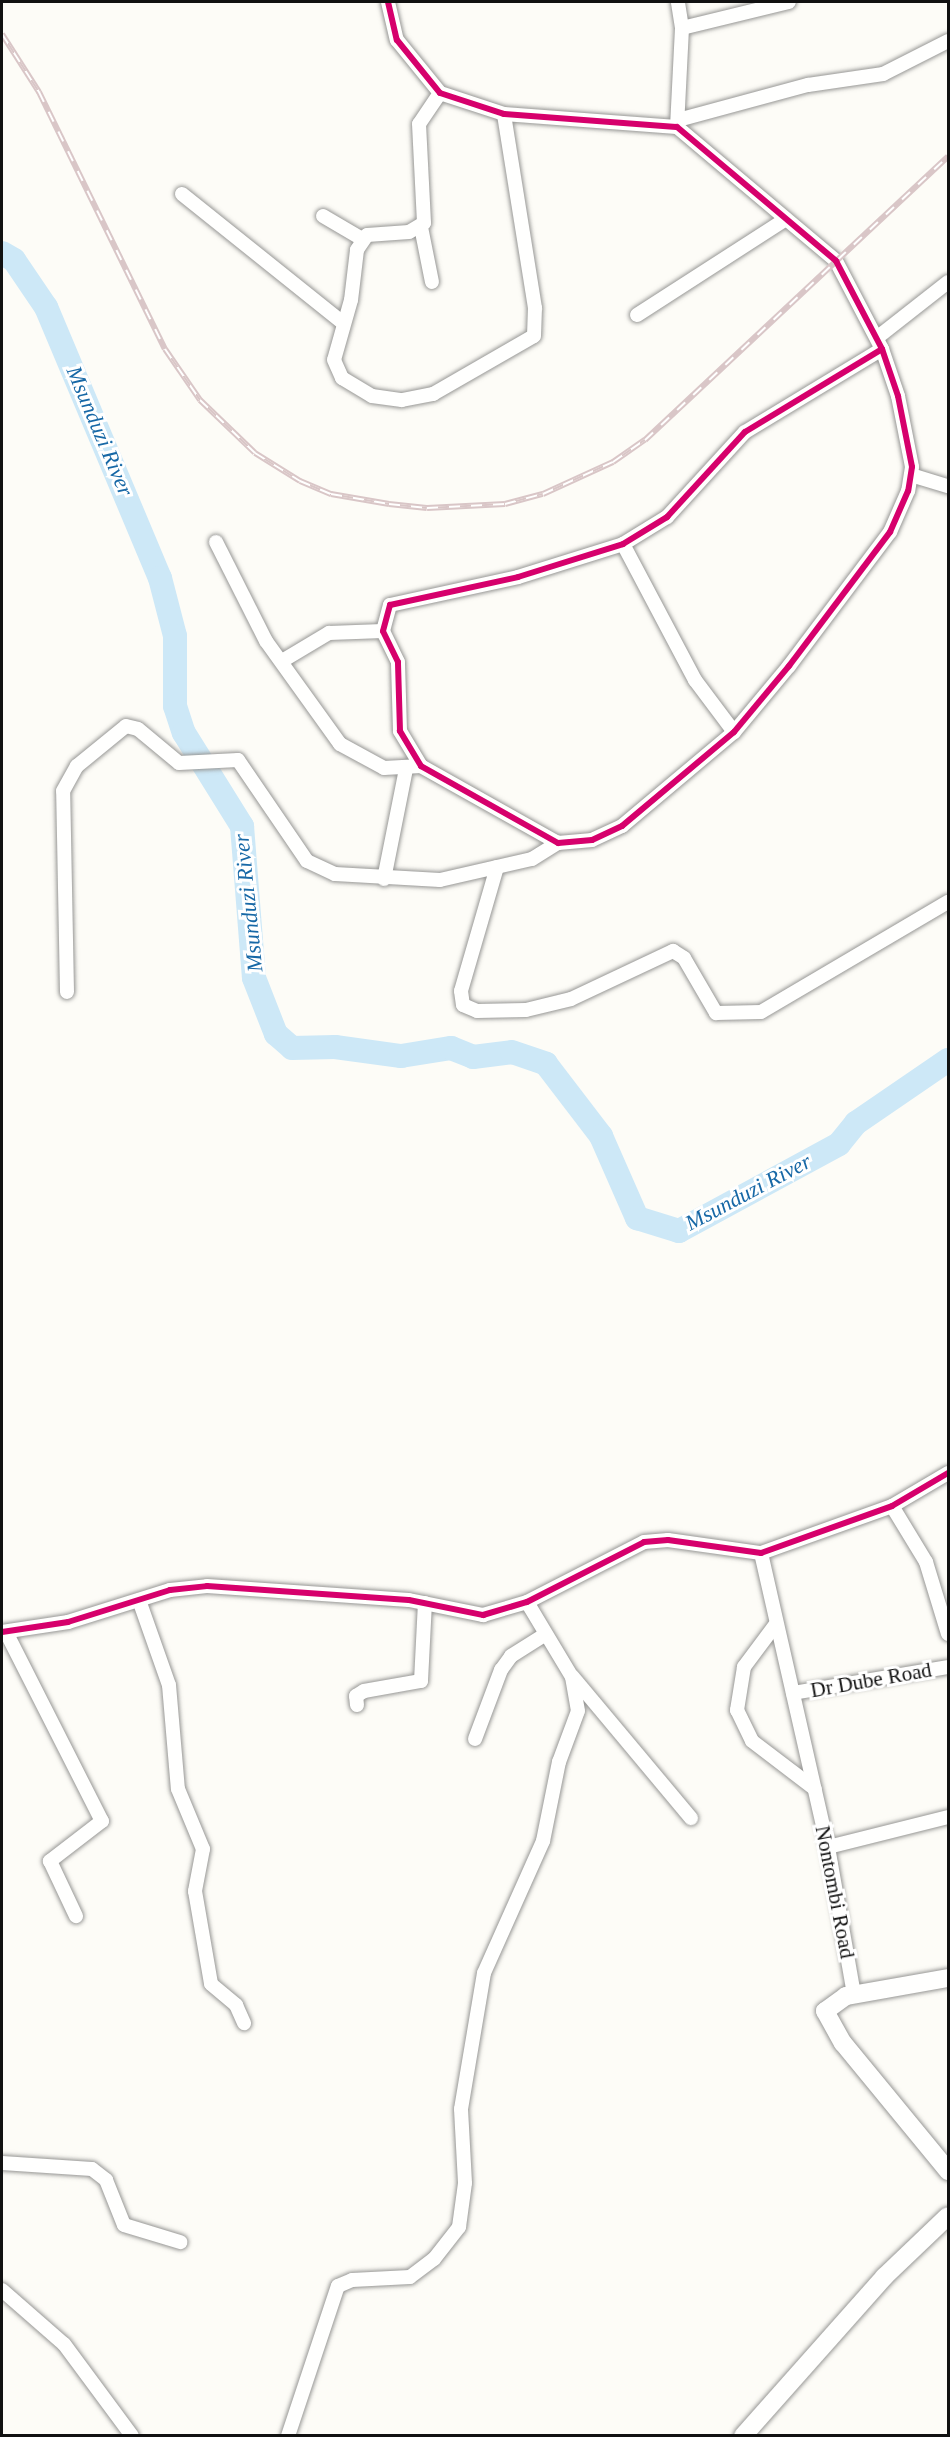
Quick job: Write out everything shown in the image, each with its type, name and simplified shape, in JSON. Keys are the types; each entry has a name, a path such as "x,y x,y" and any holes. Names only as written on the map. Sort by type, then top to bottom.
{"street":[{"path":"388,2 397,40 440,93 504,114 677,123 808,85 883,74 948,41"},
{"path":"677,123 682,28 678,2"},
{"path":"682,28 789,2"},
{"path":"432,282 421,227 425,198 419,124 440,93"},
{"path":"362,239 335,368 355,388 384,399 433,394 534,336 535,308 504,114"},
{"path":"67,992 62,889 63,791 68,778 126,726 138,729 179,763 238,760 307,861 335,874 384,879 440,880 532,859 558,843 592,840 636,817 734,732 890,532 911,475 910,444 880,343 836,261 677,123"},
{"path":"182,194 343,323"},
{"path":"323,216 362,239 421,227"},
{"path":"637,315 786,219"},
{"path":"558,843 421,766 400,731 399,662 383,631 386,609 403,599 518,577 623,544 667,517 745,432 880,343 948,282"},
{"path":"911,475 948,486"},
{"path":"216,542 282,661 340,744 384,768 406,769 421,766"},
{"path":"623,544 696,680 734,732"},
{"path":"282,661 329,633 383,631"},
{"path":"384,879 406,769"},
{"path":"497,867 460,997 467,1008 487,1012 526,1010 589,993 673,951 684,958 716,1013 761,1012 948,902"},
{"path":"76,1916 50,1861 102,1821 4,1632 68,1622 139,1600 207,1586 425,1603 483,1615 527,1602 654,1539 761,1553 892,1506 948,1473"},
{"path":"892,1506 926,1562 948,1634"},
{"name":"Nontombi Road","path":"761,1553 828,1847 854,1995"},
{"path":"139,1600 170,1685 178,1789 202,1849 195,1891 211,1984 236,2005 244,2023"},
{"path":"527,1602 572,1677 691,1818"},
{"path":"357,1705 356,1696 364,1691 421,1681 425,1603"},
{"path":"776,1624 744,1667 737,1710 752,1741 815,1789"},
{"path":"475,1739 506,1663 546,1634"},
{"name":"Dr Dube Road","path":"793,1694 948,1667"},
{"path":"288,2436 338,2286 352,2280 410,2277 434,2259 459,2227 465,2183 461,2109 477,2005 490,1955 547,1828 560,1762 578,1711 572,1677"},
{"path":"828,1847 948,1817"},
{"path":"948,1978 854,1995 830,2003 826,2018 948,2171"},
{"path":"2,2163 92,2169 106,2180 124,2225 180,2242"},
{"path":"743,2436 884,2277 948,2216"},
{"path":"2,2290 64,2344 132,2436"}],"waterway":[{"name":"Msunduzi River","path":"2,253 14,260 46,307 160,578 175,636 175,706 184,733 242,826 254,978 276,1034 292,1048 335,1047 401,1056 451,1048 473,1057 512,1052 546,1064 601,1136 637,1218 679,1231 839,1144 856,1123 948,1060"}],"railway":[{"path":"2,34 39,92 165,349 200,400 255,453 300,481 331,494 389,504 427,508 505,504 543,494 613,462 645,440 948,156"}],"cycle path":[{"path":"388,2 397,40 440,93 504,114 677,127 836,261 882,349 898,396 912,467 908,491 890,532 789,666 734,732 622,826 592,840 558,843 421,766 400,731 398,662 383,631 390,605 518,577 623,544 667,517 745,432 882,349"},
{"path":"2,1632 68,1622 170,1590 207,1586 409,1600 483,1615 527,1602 644,1542 668,1540 761,1553 892,1506 948,1473"}]}
